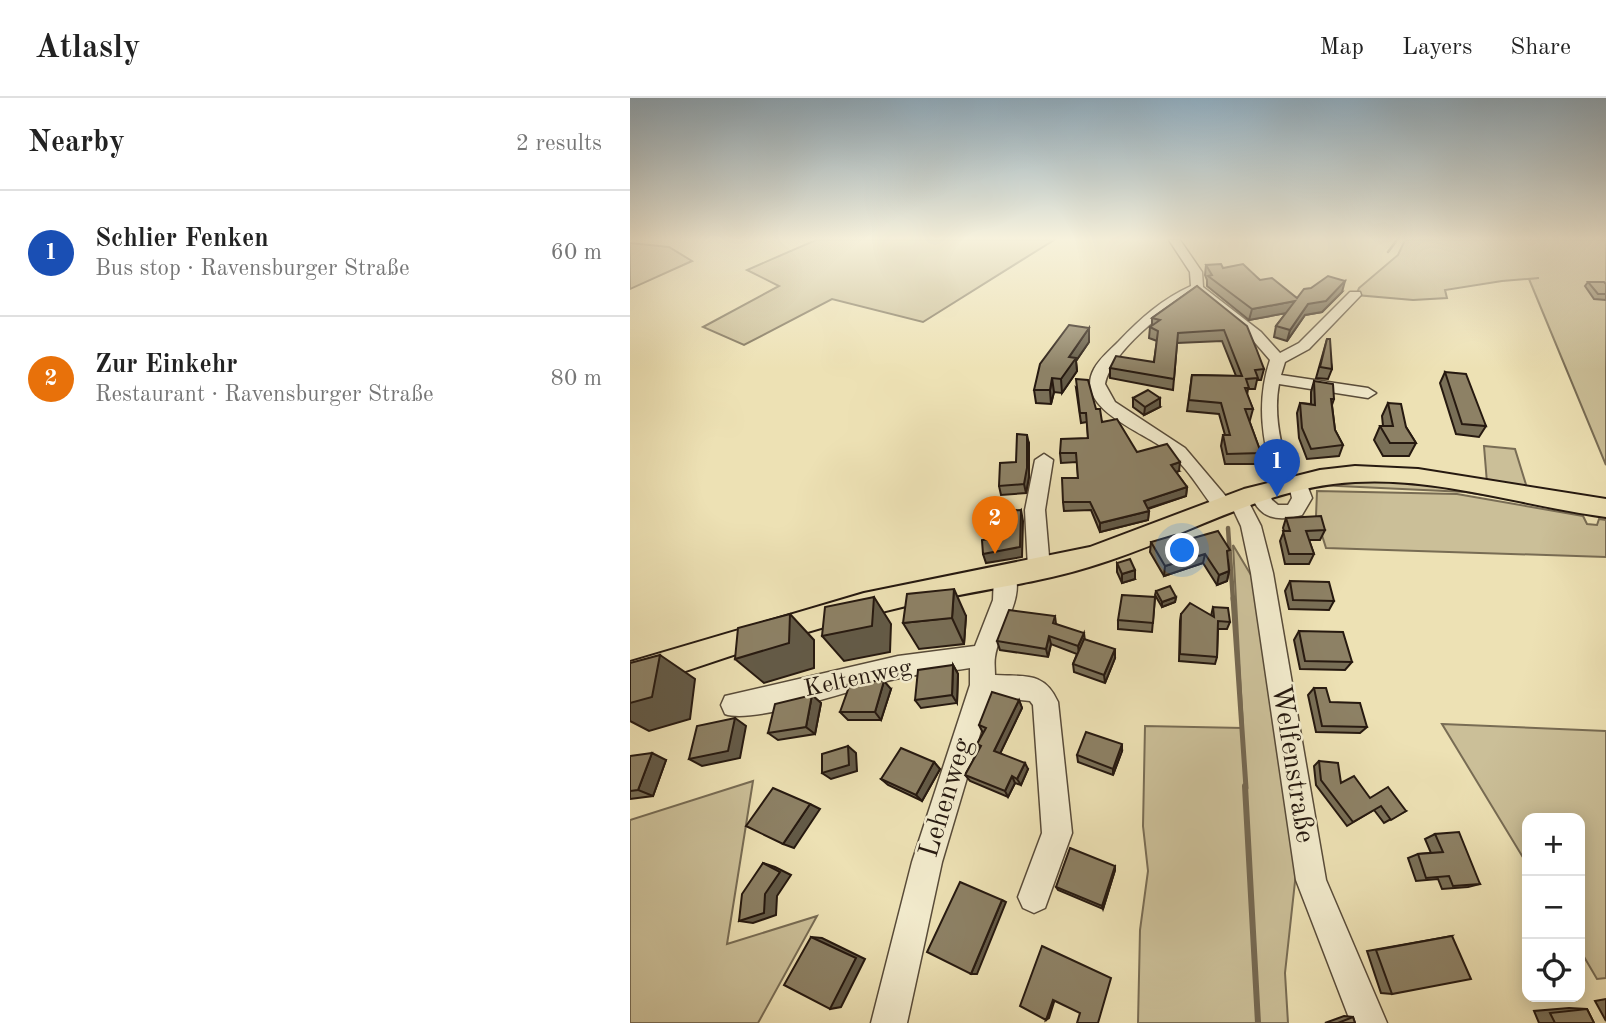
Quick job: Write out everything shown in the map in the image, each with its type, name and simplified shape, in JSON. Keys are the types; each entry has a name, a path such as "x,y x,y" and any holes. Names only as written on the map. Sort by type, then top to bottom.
{"main road":[{"path":"630,676 745,638 896,596 1089,558 1291,483 1357,474 1393,474 1487,487 1601,508"}],"street":[{"name":"Welfenstraße","path":"1193,283 1133,334 1100,372 1097,382 1100,393 1113,410 1168,443 1240,500 1251,526 1262,573 1311,880 1368,1023"},
{"path":"1199,283 1256,335 1273,371 1269,429 1291,483"},
{"path":"1273,371 1304,346 1356,295"},
{"path":"1273,371 1305,370 1338,376"},
{"path":"1273,371 1368,393"},
{"path":"1039,568 1035,510 1044,460"},
{"name":"Lehenweg","path":"889,1023 928,862 982,685 983,656 1004,600 1005,575"},
{"name":"Keltenweg","path":"734,705 774,699 898,667 983,656"},
{"path":"982,685 1037,690 1045,702 1057,832 1034,897"}],"shaded area":[{"path":"630,283 643,283 630,289"},
{"path":"773,283 985,283 923,322 832,299 744,345 703,327 779,286"},
{"path":"1365,283 1488,283 1445,290 1447,298 1413,300 1356,295"},
{"path":"1531,283 1606,283 1606,465"},
{"path":"1484,446 1515,449 1528,491 1487,483"},
{"path":"1368,479 1440,484 1580,511 1466,492 1317,485"},
{"path":"1317,491 1457,494 1583,516 1587,524 1597,525 1599,519 1606,520 1606,557 1326,548 1316,516"},
{"path":"1233,545 1254,580 1298,854 1285,973 1288,1023 1138,1023 1140,930 1148,871 1143,826 1145,726 1243,728"},
{"path":"1442,724 1606,731 1606,978 1597,979 1585,959 1585,813 1522,813 1522,856"},
{"path":"753,781 727,944 817,916 758,1023 630,1023 630,820"}],"building":[{"path":"1218,283 1278,283 1297,298 1304,289 1318,283 1343,283 1326,301 1308,304 1290,330 1276,326 1295,301 1252,309"},
{"path":"1589,283 1606,284 1606,294 1598,294"},
{"path":"1197,286 1247,326 1256,348 1264,369 1255,370 1258,378 1246,379 1249,388 1245,388 1253,409 1245,409 1261,453 1227,454 1223,435 1230,435 1221,403 1189,400 1192,375 1242,376 1224,330 1178,333 1174,379 1110,368 1116,356 1154,362 1158,331 1150,327 1160,320 1152,318"},
{"path":"1069,325 1089,328 1069,357 1076,358 1061,379 1052,378 1050,390 1034,390 1040,364"},
{"path":"1327,339 1330,339 1332,369 1320,367"},
{"path":"1445,372 1466,374 1486,426 1462,424"},
{"path":"1076,379 1088,380 1096,409 1100,409 1102,422 1117,419 1137,452 1167,444 1180,462 1171,465 1187,487 1144,501 1149,511 1100,523 1090,502 1063,502 1062,478 1078,478 1076,453 1060,453 1061,439 1088,438 1086,413 1080,413"},
{"path":"1314,381 1333,384 1334,399 1331,399 1335,430 1343,445 1311,449 1302,428 1300,403 1315,405"},
{"path":"1148,390 1160,398 1145,407 1133,398"},
{"path":"1388,403 1401,404 1406,427 1416,443 1390,443 1380,426 1393,426"},
{"path":"1017,434 1027,435 1024,484 999,486 1000,463 1016,462"},
{"path":"1021,510 1020,547 983,554 982,540 990,539 994,511"},
{"path":"1321,516 1325,530 1306,531 1314,554 1289,554 1283,531 1290,531 1286,518"},
{"path":"1218,531 1230,550 1227,551 1229,571 1219,575 1205,554 1165,566 1151,542 1175,535 1179,542"},
{"path":"1130,559 1135,570 1122,574 1117,563"},
{"path":"1290,581 1329,582 1334,601 1293,600"},
{"path":"1170,586 1176,597 1162,602 1156,591"},
{"path":"954,589 952,618 903,623 907,594"},
{"path":"1122,595 1155,597 1153,623 1118,620"},
{"path":"874,597 872,626 822,636 825,607"},
{"path":"1190,603 1214,617 1213,607 1228,608 1230,622 1218,621 1217,657 1180,654 1181,614"},
{"path":"1009,610 1055,616 1053,623 1084,633 1078,646 1049,636 1046,649 997,641"},
{"path":"790,614 789,643 735,659 738,628"},
{"path":"1299,631 1343,632 1352,662 1305,661"},
{"path":"1084,639 1115,649 1104,675 1073,664"},
{"path":"660,655 652,697 630,703 630,663"},
{"path":"953,665 952,695 915,700 918,670"},
{"path":"884,681 875,712 840,712 850,684"},
{"path":"1314,688 1326,688 1330,702 1360,703 1367,727 1322,726"},
{"path":"992,692 1019,700 994,751 1025,763 1017,779 1012,776 1005,791 965,775 981,746 977,744 986,728 979,725"},
{"path":"812,695 806,727 768,733 775,704"},
{"path":"735,718 728,751 689,759 697,726"},
{"path":"1086,732 1122,744 1113,769 1077,755"},
{"path":"848,746 849,765 822,773 822,754"},
{"path":"901,748 934,762 916,795 881,779"},
{"path":"652,753 638,790 630,791 630,756"},
{"path":"1319,761 1338,763 1341,783 1354,776 1370,798 1388,787 1406,811 1391,820 1381,806 1353,822 1321,780"},
{"path":"773,788 810,804 783,844 746,826"},
{"path":"1459,832 1480,884 1453,886 1449,876 1426,878 1418,854 1443,852 1435,834"},
{"path":"1070,848 1115,866 1102,906 1056,887"},
{"path":"763,863 780,872 765,894 764,913 739,921 742,894"},
{"path":"960,882 1002,900 971,974 927,952"},
{"path":"1452,936 1471,979 1392,994 1376,950"},
{"path":"811,937 856,958 830,1009 784,985"},
{"path":"1042,946 1111,978 1098,1023 1077,1023 1080,1013 1053,1000 1046,1020 1020,1006"},
{"path":"1587,1009 1594,1023 1555,1023 1550,1013"},
{"path":"1353,1017 1355,1023 1338,1023"}],"waterway":[{"path":"1228,528 1233,600"},
{"path":"1233,598 1246,788"},
{"path":"1245,786 1258,1023"}],"place":[{"name":"Schlier Fenken","path":"1277,497"},
{"name":"Zur Einkehr","path":"995,554"}]}
